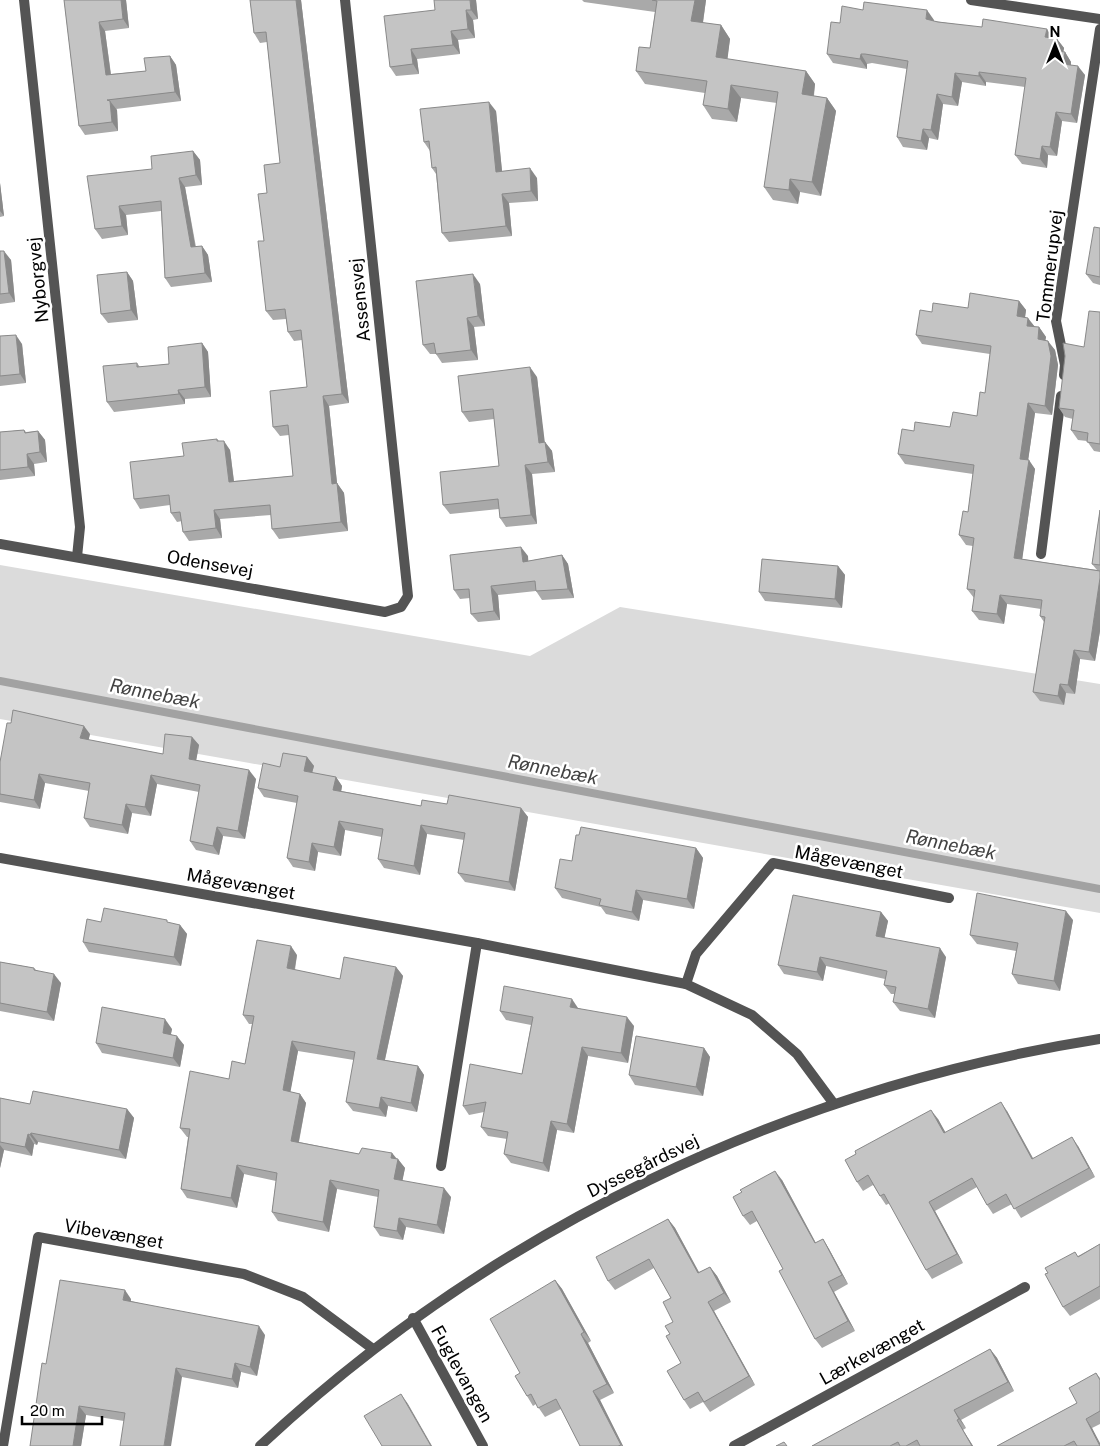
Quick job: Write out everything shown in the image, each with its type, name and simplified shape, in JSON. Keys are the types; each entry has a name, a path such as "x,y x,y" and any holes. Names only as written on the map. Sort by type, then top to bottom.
{"street":[{"name":"Nyborgvej","path":"24,0 80,527 77,557"},
{"name":"Assensvej","path":"345,0 408,596"},
{"path":"971,0 1100,19"},
{"name":"Tommerupvej","path":"1042,554 1065,365 1056,321 1100,29"},
{"name":"Odensevej","path":"0,544 385,612 401,607 408,596"},
{"name":"Mågevænget","path":"0,858 477,943 686,984 752,1015 797,1054 834,1104"},
{"name":"Mågevænget","path":"686,984 696,954 774,863 949,898"},
{"path":"441,1166 477,943"},
{"name":"Dyssegårdsvej","path":"260,1446 301,1407 413,1318 523,1248 623,1191 723,1145 834,1104 959,1067 1042,1048 1100,1039"},
{"name":"Vibevænget","path":"3,1446 38,1237 244,1274 303,1297 373,1350"},
{"name":"Lærkevænget","path":"734,1446 1025,1288"},
{"name":"Fuglevangen","path":"413,1318 483,1446"}],"shaded area":[{"path":"0,565 530,656 620,607 1100,684 1100,913 0,719"}],"building":[{"path":"64,0 121,0 123,19 99,22 106,75 146,71 144,58 170,56 175,92 107,100 110,101 112,122 79,126"},
{"path":"250,0 296,0 342,394 323,396 332,484 337,483 341,522 272,529 270,505 214,510 216,528 183,532 180,512 171,513 169,495 134,499 130,462 184,456 182,443 217,439 217,441 224,441 229,482 293,476 288,425 273,427 270,391 307,387 301,330 288,332 285,309 266,311 258,241 264,241 258,194 267,193 264,165 280,163 266,32 254,33"},
{"path":"434,0 470,0 471,10 466,10 468,29 451,31 453,45 411,49 413,64 390,67 384,16 435,10"},
{"path":"652,0 695,0 691,21 721,25 716,57 806,71 802,94 827,98 812,182 790,179 789,190 764,187 778,92 731,85 728,109 703,105 707,81 636,71 639,47 650,48 657,1"},
{"path":"864,2 927,10 926,19 938,22 982,27 983,19 1047,29 1045,37 1057,39 1056,51 1065,52 1063,64 1078,66 1071,114 1056,112 1050,147 1042,146 1040,159 1015,155 1026,78 979,72 979,76 955,73 952,97 937,94 931,130 923,129 921,141 897,137 908,61 865,54 861,54 860,59 827,54 831,22 840,23 842,6 863,10"},
{"path":"489,102 496,172 530,168 531,191 502,194 506,226 442,233 436,167 432,168 429,141 424,142 420,109"},
{"path":"193,151 196,175 179,178 191,247 202,246 205,273 165,278 161,201 119,206 122,226 95,229 87,176 152,169 151,156"},
{"path":"1094,227 1100,228 1100,277 1086,274"},
{"path":"0,251 4,251 9,293 0,294"},
{"path":"127,272 131,310 101,314 97,275"},
{"path":"473,274 478,316 467,318 471,350 436,354 434,343 423,345 416,281"},
{"path":"970,293 1019,301 1017,316 1028,318 1027,326 1039,327 1038,339 1048,341 1051,356 1045,406 1028,403 1020,459 1029,460 1014,558 1100,571 1089,652 1074,650 1068,685 1060,684 1058,696 1033,692 1045,617 1040,616 1042,600 1000,595 997,614 972,611 975,590 967,589 974,538 959,535 963,511 968,512 974,465 898,454 902,429 914,431 915,422 950,427 953,412 977,416 980,392 985,393 991,346 916,335 920,310 932,312 933,303 968,308"},
{"path":"1089,311 1100,312 1100,444 1087,442 1088,433 1071,430 1074,410 1059,408 1065,356 1063,343 1084,347"},
{"path":"16,335 20,374 0,376 0,336"},
{"path":"202,343 205,387 178,390 179,394 107,402 103,366 137,363 137,367 169,364 168,347"},
{"path":"530,367 539,443 545,442 548,462 525,465 531,515 500,518 498,499 443,505 440,472 499,466 493,409 462,412 458,376"},
{"path":"24,430 25,433 38,431 40,452 27,454 28,467 0,470 0,432"},
{"path":"1100,510 1100,565 1092,564"},
{"path":"521,547 523,562 562,555 568,589 536,591 535,581 491,586 494,611 471,614 469,589 454,590 450,555"},
{"path":"762,559 838,566 835,599 759,592"},
{"path":"13,710 84,726 80,738 163,754 165,734 192,737 189,759 249,770 238,831 217,827 213,846 190,841 200,785 151,775 145,807 126,804 122,825 84,818 90,783 39,774 34,800 0,794 0,762 7,723 11,723"},
{"path":"283,753 307,757 304,771 336,777 333,790 421,806 422,800 447,804 449,795 521,808 509,882 458,873 465,833 421,825 414,866 378,859 383,829 339,821 334,847 312,843 309,862 287,858 298,796 258,788 263,763 280,767"},
{"path":"581,827 696,848 687,899 636,890 632,912 599,905 601,899 555,888 560,859 572,861 576,835 579,835"},
{"path":"977,893 1066,911 1054,981 1012,974 1018,943 970,935"},
{"path":"793,895 881,912 876,936 940,948 928,1009 893,1002 896,987 884,985 887,971 820,957 817,972 778,965"},
{"path":"104,908 167,920 167,922 180,925 174,957 83,942 87,919 101,922"},
{"path":"257,940 291,946 287,968 340,979 344,957 396,967 377,1059 418,1066 411,1103 381,1097 379,1108 346,1102 355,1052 292,1041 283,1090 300,1094 291,1141 359,1154 362,1148 392,1153 391,1158 398,1159 394,1179 444,1188 437,1225 399,1218 397,1231 374,1227 379,1190 330,1180 323,1222 272,1212 277,1173 237,1165 231,1198 181,1189 190,1129 180,1128 190,1071 229,1079 232,1061 245,1064 254,1016 243,1015"},
{"path":"0,962 34,968 34,970 54,974 47,1012 0,1003"},
{"path":"504,986 572,999 570,1007 627,1017 621,1053 582,1047 567,1124 551,1121 543,1163 504,1154 508,1132 481,1127 486,1102 463,1106 470,1064 522,1074 533,1017 500,1011"},
{"path":"102,1007 165,1019 163,1033 177,1036 173,1058 96,1043"},
{"path":"636,1036 704,1048 696,1087 629,1075"},
{"path":"33,1091 127,1109 119,1150 31,1133 30,1135 28,1134 25,1147 0,1142 0,1098 30,1104"},
{"path":"1001,1102 1032,1159 1072,1137 1089,1168 1014,1209 1006,1194 987,1205 972,1178 929,1202 957,1254 926,1270 884,1194 880,1196 868,1175 857,1182 845,1160 856,1154 855,1151 931,1110 944,1133"},
{"path":"775,1171 815,1243 823,1239 842,1275 828,1282 848,1321 815,1339 779,1271 783,1269 752,1211 743,1216 733,1197 742,1192 740,1190"},
{"path":"668,1219 698,1273 710,1267 724,1293 708,1302 749,1376 704,1402 698,1392 684,1400 667,1371 681,1363 666,1336 670,1334 665,1326 673,1322 663,1302 671,1298 649,1259 608,1281 596,1257"},
{"path":"1100,1244 1100,1286 1063,1307 1045,1274 1048,1273 1045,1268 1075,1252 1078,1257"},
{"path":"60,1280 125,1290 123,1300 259,1326 250,1367 235,1363 232,1379 176,1368 164,1446 120,1446 125,1413 79,1406 73,1446 30,1446 42,1363 46,1364"},
{"path":"555,1280 584,1332 581,1334 607,1384 593,1391 621,1445 580,1446 556,1399 538,1408 531,1394 527,1396 515,1376 520,1373 490,1319"},
{"path":"990,1349 1008,1382 954,1410 959,1419 957,1420 972,1446 920,1446 917,1440 906,1446 900,1446 898,1442 890,1446 812,1446"},
{"path":"1096,1373 1100,1380 1100,1411 1086,1419 1100,1446 1077,1446 1074,1441 1064,1446 997,1446 1077,1403 1069,1388"},
{"path":"401,1394 431,1446 382,1446 364,1416"},
{"path":"784,1442 787,1446 776,1446"}],"waterway":[{"name":"Rønnebæk","path":"0,681 1100,889"}]}
